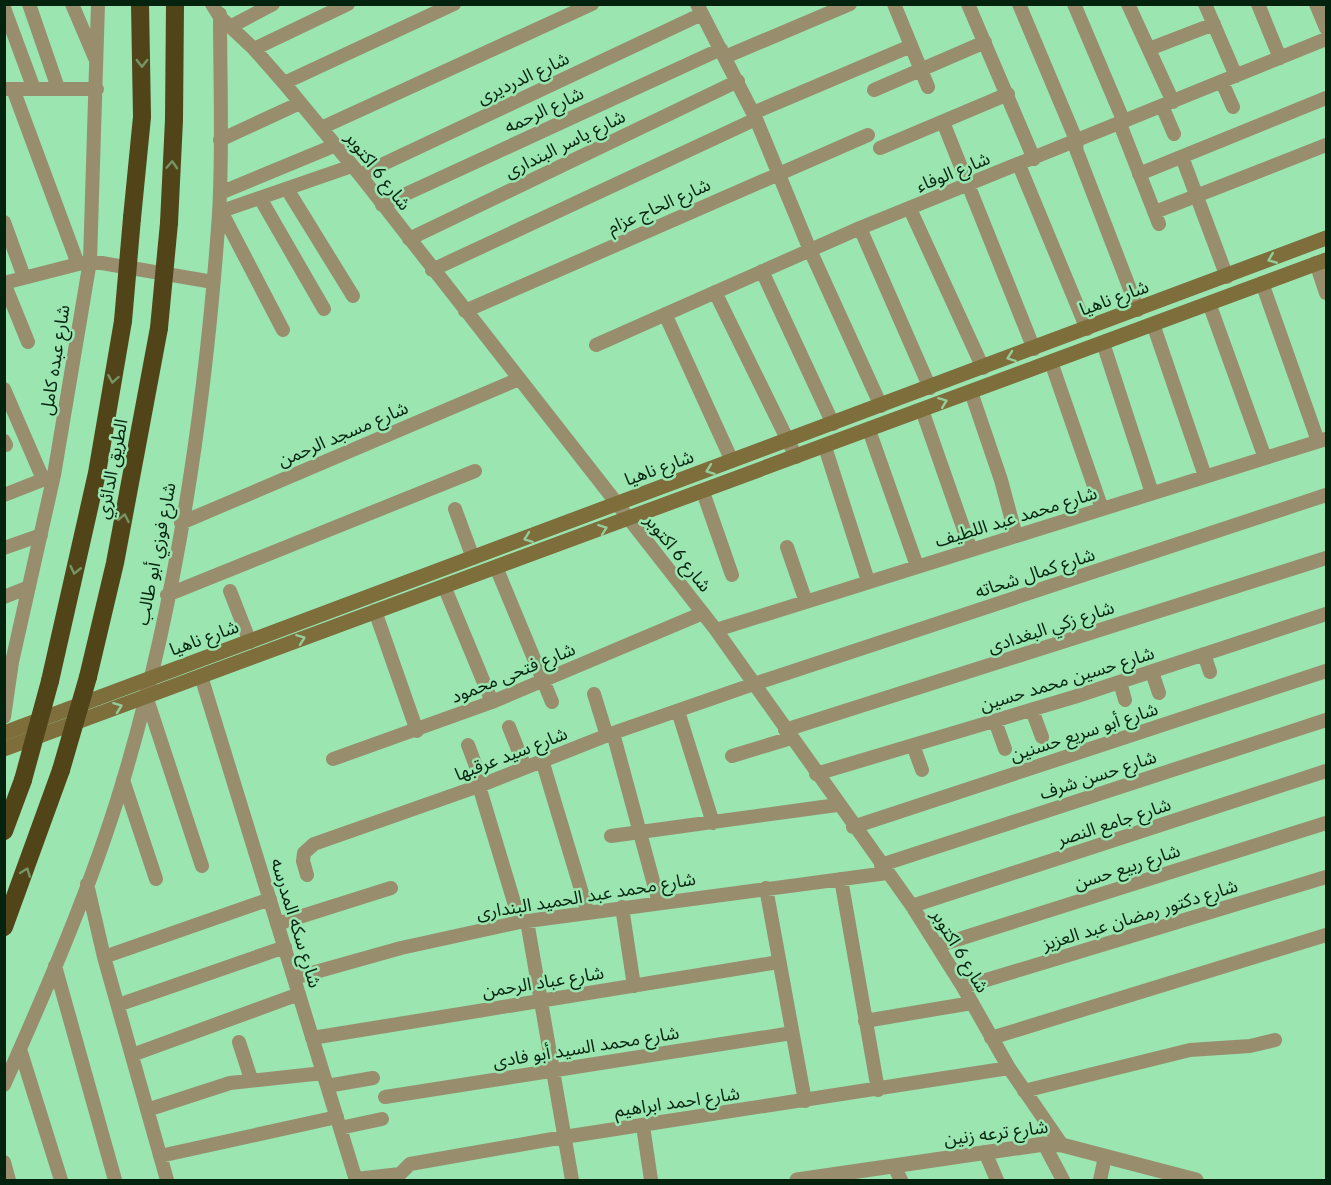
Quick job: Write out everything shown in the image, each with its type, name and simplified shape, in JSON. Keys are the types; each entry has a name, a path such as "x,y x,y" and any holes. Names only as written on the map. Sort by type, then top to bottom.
{"highway":[{"name":"الطريق الدائري","path":"4,831 22,780 50,681 97,473 123,321 142,117 141,4"},
{"name":"الطريق الدائري","path":"4,927 62,770 116,562 159,328 169,223 175,4"}],"main road":[{"name":"شارع ناهيا","path":"4,749 375,611 410,590 473,558 1326,238"},
{"name":"شارع ناهيا","path":"4,732 250,642 410,590 444,586 825,447 1321,261"}],"street":[{"path":"29,4 58,88"},
{"path":"72,4 97,64"},
{"name":"شارع عبده كامل","path":"4,717 8,663 41,535 84,263 97,89 98,4"},
{"name":"شارع 6 اكتوبر","path":"212,4 284,83 356,170 716,630 837,805 912,906 963,987 1009,1068 1062,1145"},
{"path":"224,16 273,4"},
{"path":"254,49 348,4"},
{"path":"284,83 454,4"},
{"path":"321,128 592,4"},
{"name":"شارع الرحمه","path":"382,205 723,53 850,4"},
{"path":"894,4 928,87"},
{"path":"968,4 1034,159"},
{"path":"1019,4 1077,141 1077,149 1138,310"},
{"path":"1074,4 1157,218 1197,196 1326,146"},
{"path":"1128,4 1149,49 1168,104 1174,134"},
{"path":"1206,4 1236,76"},
{"path":"1258,4 1280,58"},
{"path":"1316,4 1326,28"},
{"path":"4,8 34,89"},
{"path":"700,9 754,116 810,250 881,406"},
{"name":"شارع الدرديرى","path":"220,212 287,189 356,170 700,9"},
{"name":"شارع فوزي أبو طالب","path":"4,1085 87,884 123,780 145,697 167,595 181,523 220,212 224,16"},
{"path":"1149,49 1214,24"},
{"name":"شارع الوفاء","path":"596,345 860,228 969,186 1326,39"},
{"path":"874,90 985,42"},
{"path":"432,270 754,116 911,46"},
{"name":"شارع ياسر البندارى","path":"409,239 738,81"},
{"path":"1222,82 1233,107"},
{"path":"84,263 9,89 97,89"},
{"path":"880,148 1008,94"},
{"path":"1140,174 1326,98"},
{"path":"220,140 300,103"},
{"path":"942,122 1034,349"},
{"name":"شارع الحاج عزام","path":"465,311 868,135"},
{"path":"220,193 336,146"},
{"path":"1182,157 1227,277"},
{"path":"1019,165 1086,329"},
{"path":"287,189 352,296"},
{"path":"260,198 324,309"},
{"path":"910,209 983,368"},
{"path":"220,212 283,330"},
{"path":"4,222 24,277"},
{"path":"860,228 930,388"},
{"path":"1321,261 1326,293"},
{"path":"28,342 4,283 84,263 213,282"},
{"path":"762,271 833,424"},
{"path":"1262,284 1322,440"},
{"path":"715,292 796,457"},
{"path":"1209,303 1265,458"},
{"path":"664,314 732,461"},
{"path":"1153,324 1205,476"},
{"path":"1103,343 1152,493"},
{"path":"1051,362 1102,509"},
{"name":"شارع مسجد الرحمن","path":"181,523 519,379"},
{"path":"4,389 49,477 4,495"},
{"path":"971,392 1002,480 1016,536"},
{"path":"922,410 971,550"},
{"path":"869,430 917,566"},
{"name":"شارع محمد عبد اللطيف","path":"716,630 1322,440"},
{"path":"825,447 868,582"},
{"path":"167,595 475,471"},
{"path":"703,492 732,575"},
{"name":"شارع كمال شحاته","path":"754,684 1326,495"},
{"path":"455,509 473,558"},
{"path":"4,548 41,535"},
{"path":"787,547 806,602"},
{"name":"شارع زكي البغدادى","path":"732,756 788,734 1326,558"},
{"path":"496,567 552,702"},
{"path":"444,586 492,702"},
{"path":"4,597 29,587"},
{"path":"230,591 250,642"},
{"path":"375,611 417,731"},
{"name":"شارع فتحى محمود","path":"333,759 417,731 492,702 703,613"},
{"name":"شارع حسين محمد حسين","path":"816,774 1032,710 1326,614"},
{"path":"1204,654 1210,672"},
{"name":"شارع أبو سريع حسنين","path":"853,827 1326,671"},
{"path":"1152,672 1159,693"},
{"name":"شارع سكه المدرسه","path":"201,676 356,1180"},
{"path":"1120,682 1125,700"},
{"name":"شارع سيد عرقبها","path":"307,875 303,861 304,853 314,844 481,786 542,760 754,684"},
{"path":"594,694 610,735 659,903"},
{"path":"145,697 202,866"},
{"path":"1032,710 1042,737"},
{"path":"678,711 713,823"},
{"name":"شارع حسن شرف","path":"884,869 1326,720"},
{"path":"995,721 1005,749"},
{"path":"508,727 525,767"},
{"path":"468,745 523,922 541,1001 572,1180"},
{"path":"913,745 922,770"},
{"path":"542,760 588,913"},
{"name":"شارع جامع النصر","path":"912,906 1326,771"},
{"path":"123,780 156,879"},
{"path":"611,836 837,805"},
{"name":"شارع ربيع حسن","path":"938,946 1326,823"},
{"name":"شارع محمد عبد الحميد البندارى","path":"294,978 401,948 523,922 841,879 884,869"},
{"name":"شارع دكتور رمضان عبد العزيز","path":"963,987 1326,878"},
{"path":"841,879 878,1090"},
{"path":"87,884 104,957 167,1180"},
{"path":"277,924 391,888"},
{"path":"766,888 805,1101"},
{"path":"104,957 270,899"},
{"path":"622,907 634,986"},
{"path":"991,1038 1326,935"},
{"path":"118,1005 285,947"},
{"name":"شارع عباد الرحمن","path":"312,1038 779,962"},
{"path":"55,966 115,1180"},
{"path":"132,1055 299,994"},
{"path":"865,1021 972,1004"},
{"name":"شارع محمد السيد أبو فادى","path":"385,1097 792,1033"},
{"path":"1024,1091 1190,1050 1250,1046 1275,1040"},
{"path":"239,1042 250,1079"},
{"path":"20,1049 61,1180"},
{"name":"شارع احمد ابراهيم","path":"356,1180 400,1174 410,1164 564,1137 1009,1068"},
{"path":"147,1110 250,1079 373,1078"},
{"path":"160,1156 338,1122 382,1119"},
{"path":"643,1126 651,1180"},
{"path":"1044,1144 1064,1180"},
{"name":"شارع ترعه زنين","path":"797,1180 1044,1144 1062,1145 1196,1180"},
{"path":"985,1152 997,1180"},
{"path":"1100,1180 1104,1157"},
{"path":"4,1162 9,1180"},
{"path":"894,1166 901,1180"}]}
